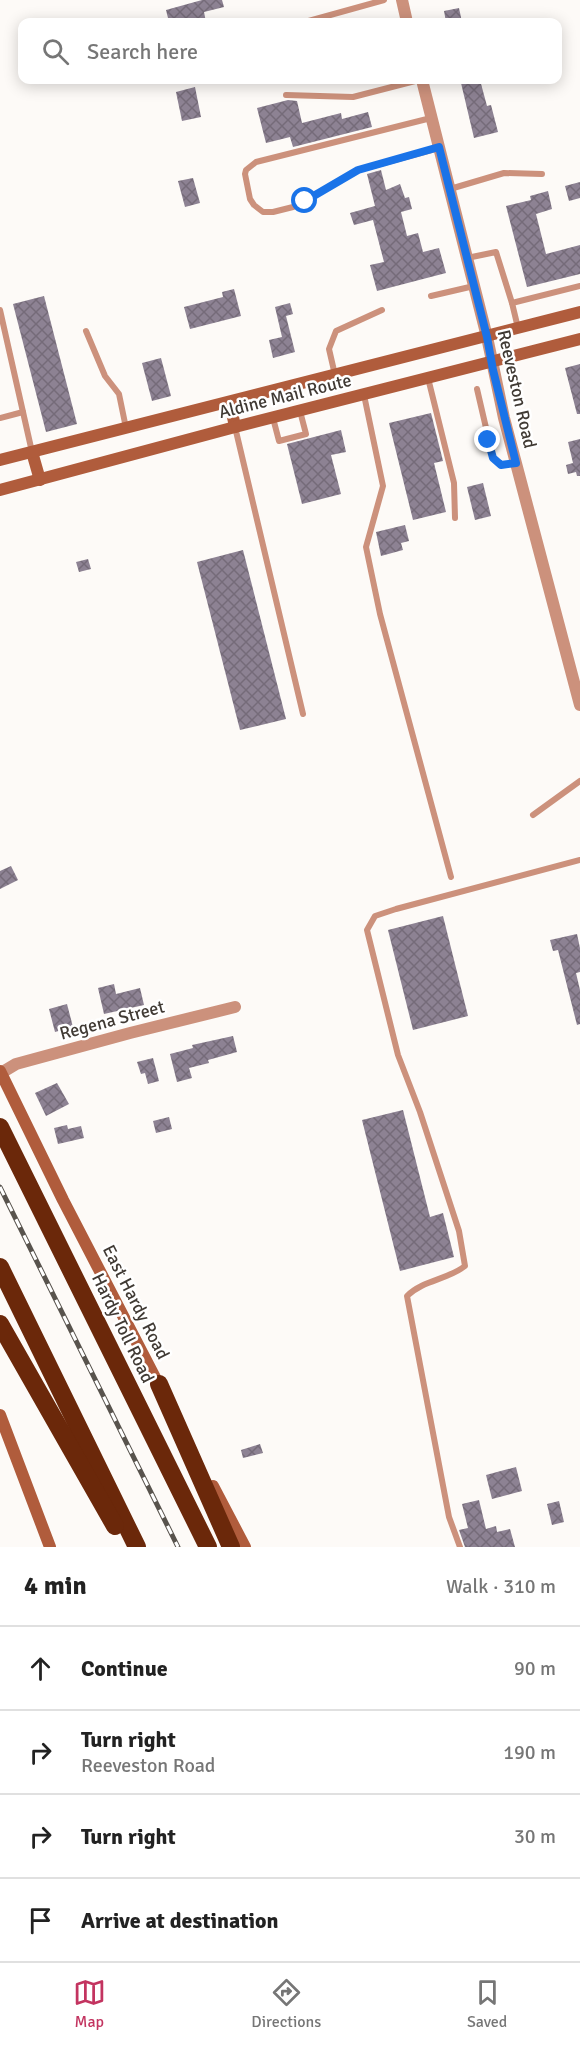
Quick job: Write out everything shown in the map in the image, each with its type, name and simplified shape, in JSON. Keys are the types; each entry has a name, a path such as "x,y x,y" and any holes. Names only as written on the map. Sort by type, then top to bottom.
{"highway":[{"name":"Hardy Toll Road","path":"0,1127 208,1547"},
{"path":"0,1267 137,1547"},
{"path":"0,1324 127,1547"},
{"path":"159,1384 231,1547"}],"main road":[{"name":"Aldine Mail Route","path":"0,460 580,312"},
{"name":"Aldine Mail Route","path":"0,490 235,426 580,339"},
{"path":"230,402 235,426"},
{"path":"32,452 40,480"},
{"name":"East Hardy Road","path":"1,1072 63,1200 245,1547"},
{"path":"0,1415 50,1547"}],"street":[{"path":"402,0 406,18"},
{"name":"Reeveston Road","path":"422,84 487,337 516,463 578,688 580,705"},
{"name":"Regena Street","path":"1,1072 16,1064 235,1007"}],"lane":[{"path":"319,18 384,0"},
{"path":"286,95 353,97 405,84"},
{"path":"431,118 256,162 246,170 245,174 250,199 263,212 293,207 358,170 439,147"},
{"path":"450,189 504,173 542,174"},
{"path":"467,258 496,252 519,329"},
{"path":"431,296 474,286"},
{"path":"512,303 580,286"},
{"path":"0,310 32,452"},
{"path":"335,375 329,349 336,331 382,310"},
{"path":"86,331 105,376 119,394 126,428"},
{"path":"428,378 454,483 455,518"},
{"path":"477,389 493,458 501,465 516,463"},
{"path":"364,394 383,486 366,547 380,615 451,877"},
{"path":"273,417 279,441 306,434 300,411"},
{"path":"0,418 23,412"},
{"path":"235,426 303,714"},
{"path":"533,815 580,781"},
{"path":"460,1547 449,1517 407,1296 422,1285 456,1273 465,1266 465,1258 459,1231 420,1112 398,1055 367,930 375,916 396,909 580,860"}],"building":[{"path":"202,0 222,0 224,7 204,12 205,18 168,18 166,10"},
{"path":"459,8 461,18 445,18 444,11"},
{"path":"461,84 481,84 487,106 491,105 498,132 474,138"},
{"path":"195,87 201,117 182,121 176,92"},
{"path":"288,100 297,101 302,123 341,113 342,119 368,112 372,127 293,147 290,137 266,143 257,108"},
{"path":"381,170 386,190 400,184 405,198 409,197 412,209 401,212 407,236 418,233 423,252 439,248 446,273 377,291 370,265 384,262 373,220 354,225 350,213 375,206 367,174"},
{"path":"193,178 200,203 185,207 178,181"},
{"path":"580,182 580,198 569,201 565,186"},
{"path":"548,191 552,209 536,214 546,254 580,245 580,274 527,287 506,206 531,200 530,196"},
{"path":"234,289 241,316 190,329 184,307 223,297 222,292"},
{"path":"44,296 77,424 46,432 13,304"},
{"path":"290,303 293,314 286,316 295,352 273,358 269,340 282,337 275,307"},
{"path":"161,358 171,396 152,401 142,363"},
{"path":"580,364 580,414 577,414 565,368"},
{"path":"431,413 443,461 434,463 446,512 413,520 389,423"},
{"path":"341,430 346,452 331,455 341,494 302,504 287,444"},
{"path":"580,439 580,476 577,476 576,472 568,474 566,465 573,463 568,442"},
{"path":"483,483 491,516 475,520 467,487"},
{"path":"405,525 409,541 401,543 403,550 381,556 376,532"},
{"path":"243,550 286,719 240,730 197,562"},
{"path":"88,559 91,569 79,572 76,562"},
{"path":"11,866 18,880 0,889 0,871"},
{"path":"443,916 468,1016 413,1030 388,930"},
{"path":"577,934 580,948 580,972 576,973 580,990 580,1024 577,1025 558,950 553,951 550,940"},
{"path":"114,984 116,994 140,988 144,1005 104,1014 98,988"},
{"path":"67,1004 73,1027 55,1032 49,1009"},
{"path":"233,1036 237,1052 189,1068 192,1078 177,1082 170,1054 193,1048 192,1045"},
{"path":"153,1058 159,1081 148,1084 145,1073 141,1074 137,1062"},
{"path":"57,1083 69,1104 46,1116 35,1093"},
{"path":"403,1110 430,1217 443,1213 454,1257 400,1271 362,1120"},
{"path":"169,1117 172,1129 156,1133 153,1121"},
{"path":"67,1125 68,1129 81,1126 84,1138 58,1144 54,1128"},
{"path":"260,1444 263,1453 243,1458 241,1450"},
{"path":"516,1467 522,1491 492,1499 486,1475"},
{"path":"479,1500 486,1529 496,1526 497,1532 510,1529 515,1547 465,1547 459,1530 468,1528 462,1504"},
{"path":"559,1501 564,1522 552,1525 547,1504"}],"railway":[{"path":"0,1187 178,1547"}],"route":[{"path":"305,201 350,173 439,147 516,463 501,465 493,458 488,440"}]}
